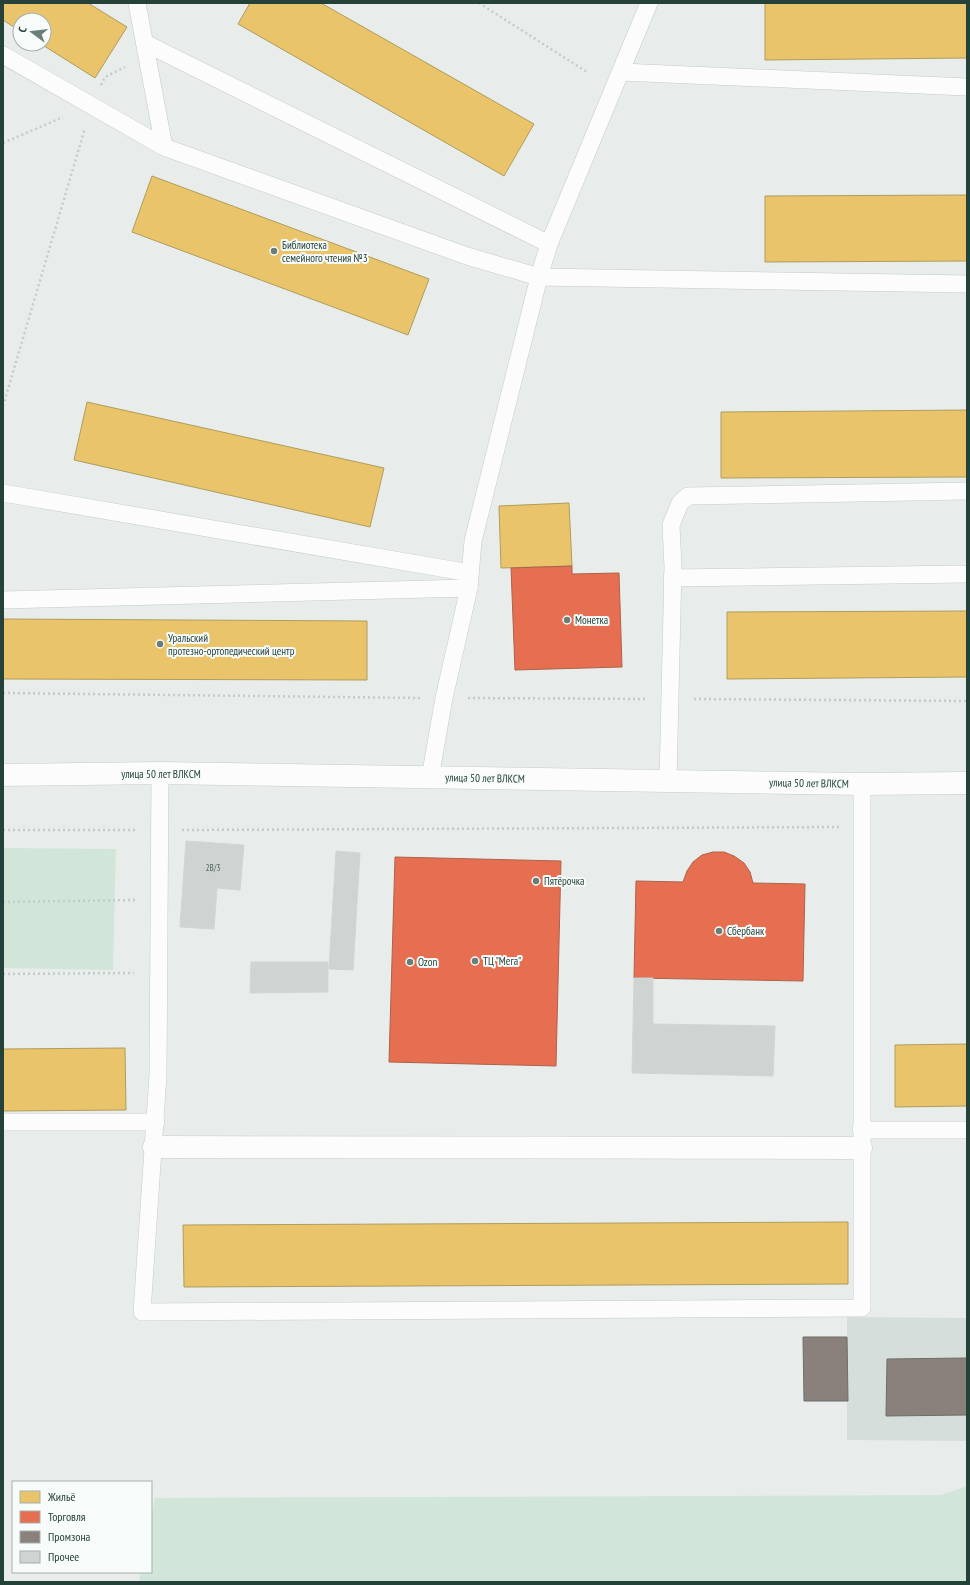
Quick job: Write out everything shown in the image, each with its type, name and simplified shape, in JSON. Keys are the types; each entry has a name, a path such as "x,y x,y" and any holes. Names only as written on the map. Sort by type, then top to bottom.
{"street":[{"name":"улица 50 лет ВЛКСМ","path":"3,775 160,774 862,784 967,783"},
{"path":"154,1147 861,1139"}],"lane":[{"path":"137,3 152,46 164,146"},
{"path":"430,778 444,698 469,580 473,541 539,277 549,244 649,3"},
{"path":"152,46 549,244"},
{"path":"3,55 164,146 467,256 539,277 967,284"},
{"path":"621,72 967,87"},
{"path":"668,781 672,578 671,525 680,503 688,496 967,491"},
{"path":"3,493 469,580"},
{"path":"672,578 967,574"},
{"path":"3,600 469,580"},
{"path":"160,774 158,1075 142,1312 862,1308 862,784"},
{"path":"3,1122 156,1122"},
{"path":"861,1139 967,1130"}],"path":[{"path":"480,3 587,72"},
{"path":"3,406 84,134 90,105 105,77 152,46"},
{"path":"3,143 90,105"},
{"path":"3,693 650,699"},
{"path":"690,699 967,701"},
{"path":"3,830 862,827"},
{"path":"3,902 159,900"},
{"path":"3,974 158,972"}],"shaded area":[{"path":"847,1317 967,1318 967,1441 847,1440"}],"green space":[{"path":"3,848 116,849 113,970 3,968"},
{"path":"967,1486 967,1582 139,1582 141,1573 152,1573 152,1514 155,1498 941,1495"}],"building: Жильё":[{"path":"3,3 88,3 127,27 95,78 52,51 52,12 12,12 12,26 3,20"},
{"path":"250,3 321,3 534,124 504,176 238,24"},
{"path":"765,3 967,3 967,58 765,60"},
{"path":"152,176 429,279 408,335 132,232"},
{"path":"967,195 967,261 765,262 765,196"},
{"path":"87,402 384,468 370,527 74,460"},
{"path":"967,410 967,477 721,478 721,412"},
{"path":"569,503 572,566 501,568 499,506"},
{"path":"967,611 967,677 727,679 727,612"},
{"path":"3,619 367,621 367,680 3,679"},
{"path":"967,1044 967,1106 895,1107 895,1045"},
{"path":"125,1048 126,1110 3,1111 3,1049"},
{"path":"848,1222 848,1284 184,1287 183,1225"}],"building: Торговля":[{"name":"Монетка","path":"572,566 572,574 619,573 622,667 515,670 511,568"},
{"name":"Сбербанк","path":"713,852 724,852 734,856 744,863 750,872 753,883 805,884 803,981 634,978 636,881 683,882 687,871 693,862 702,855"},
{"name":"ТЦ \"Мега\"","path":"395,857 561,861 556,1066 389,1062"}],"building: Промзона":[{"path":"803,1337 847,1337 848,1401 804,1401"},
{"path":"967,1358 967,1415 886,1416 887,1359"}],"building: Прочее":[{"path":"186,841 244,845 240,890 217,888 214,929 180,927"},
{"path":"336,851 360,853 353,970 329,969"},
{"path":"251,962 328,962 328,992 250,993"},
{"path":"634,978 653,978 653,1024 775,1026 773,1076 632,1073"}],"place":[{"name":"Библиотека семейного чтения №3","path":"274,251"},
{"name":"Монетка","path":"567,620"},
{"name":"Уральский протезно-ортопедический центр","path":"160,644"},
{"name":"Пятёрочка","path":"536,881"},
{"name":"Сбербанк","path":"719,931"},
{"name":"ТЦ \"Мега\"","path":"475,961"},
{"name":"Ozon","path":"410,962"}]}
